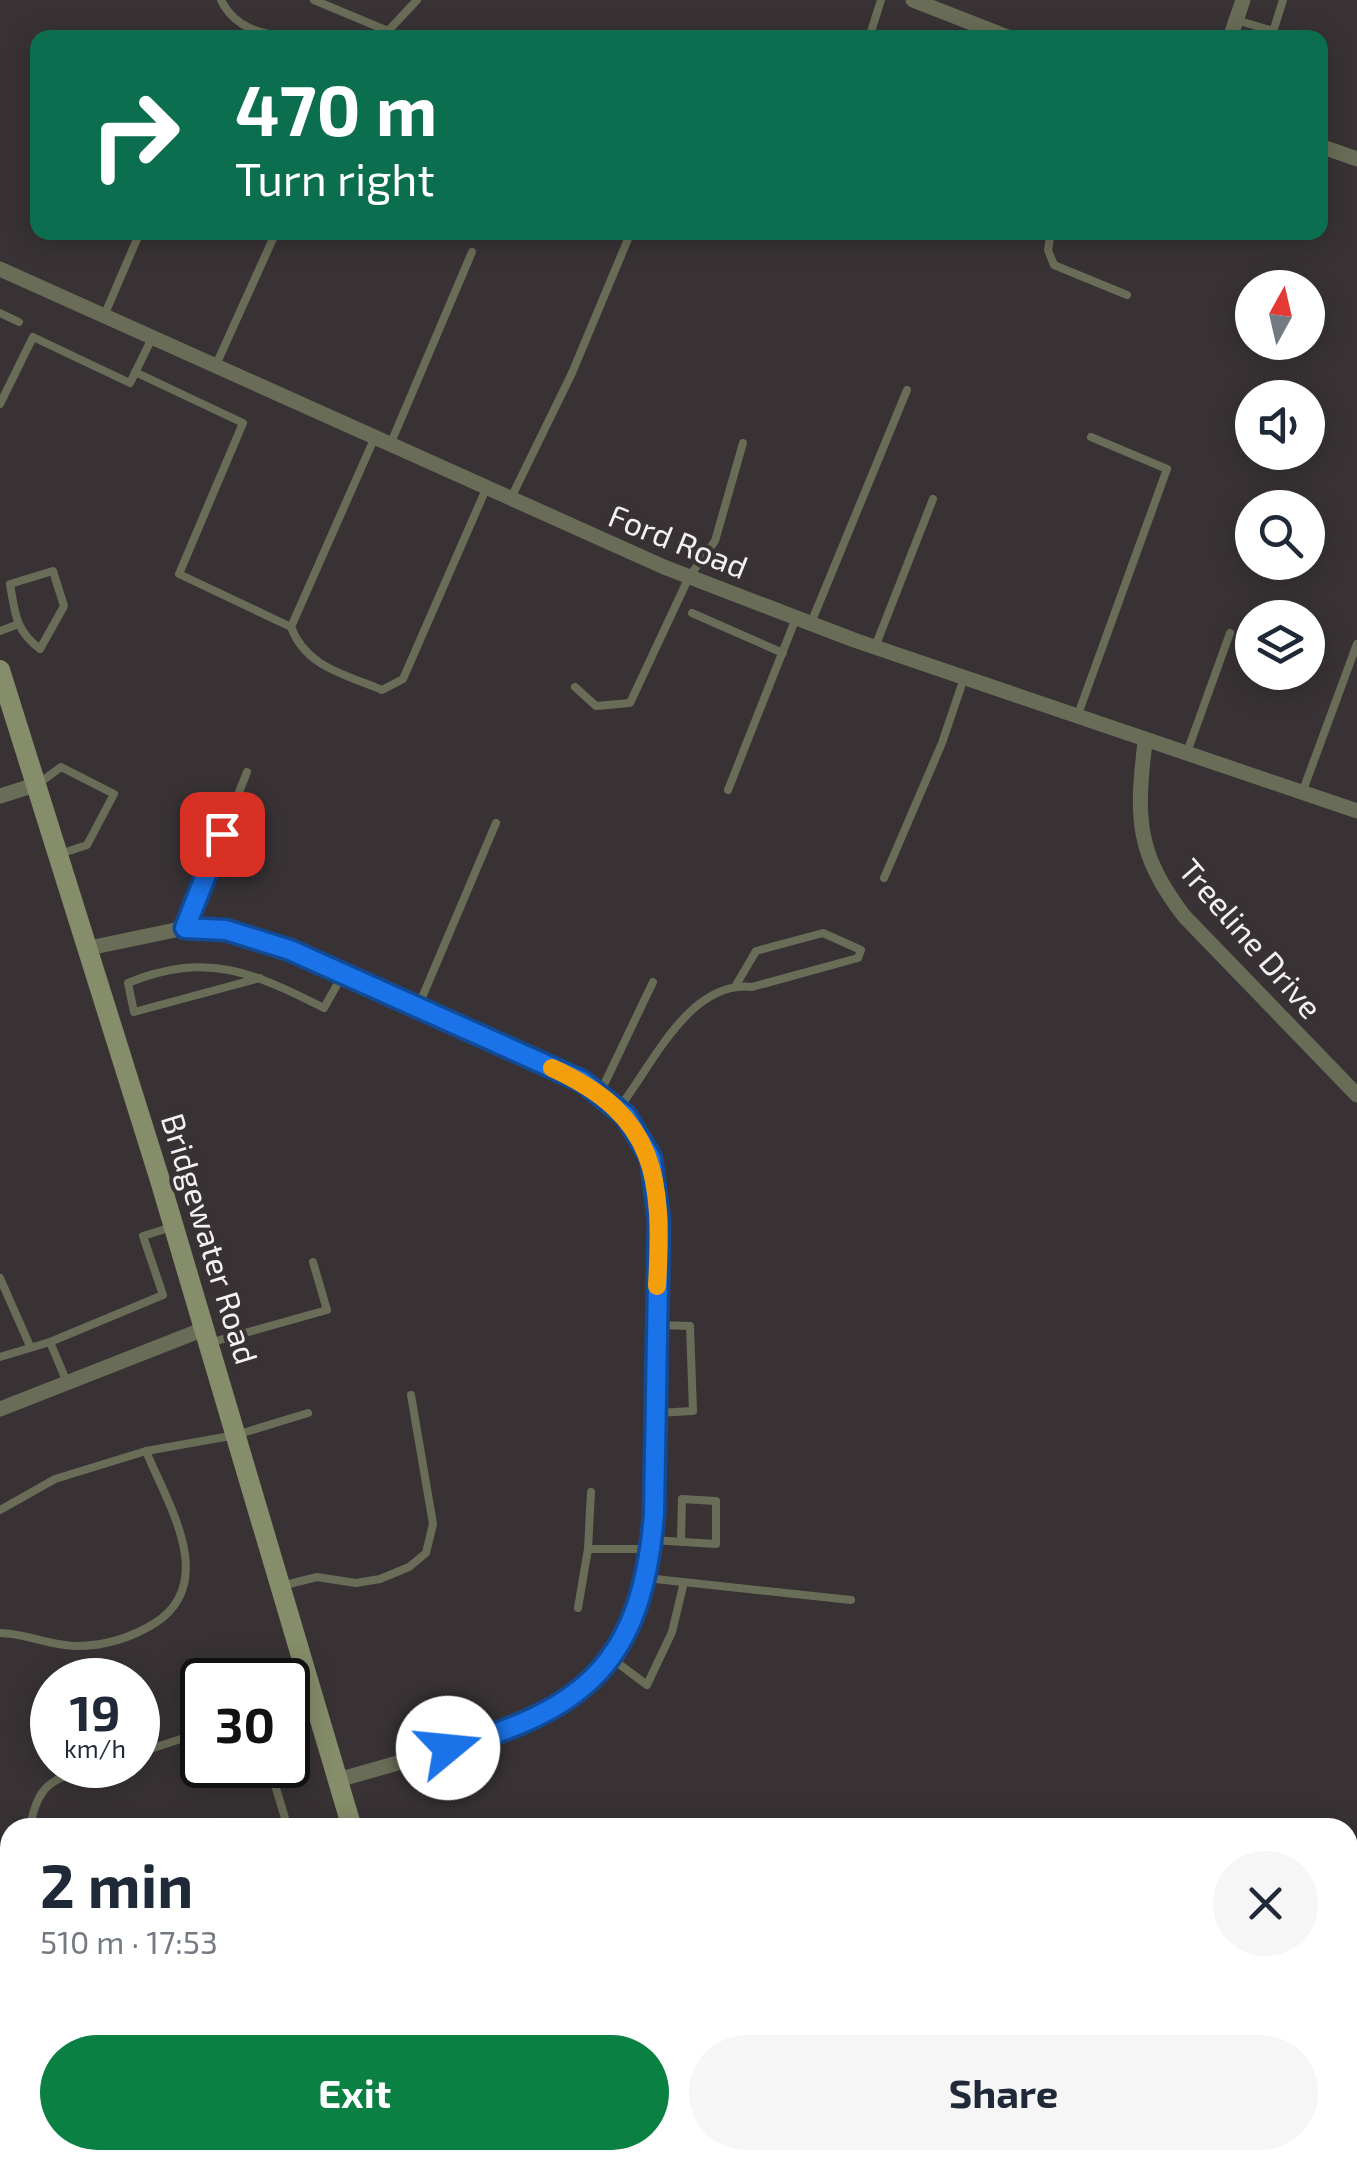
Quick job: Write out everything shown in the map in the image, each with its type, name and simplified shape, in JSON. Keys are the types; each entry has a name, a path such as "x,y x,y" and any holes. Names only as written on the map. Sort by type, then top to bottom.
{"main road":[{"name":"Bridgewater Road","path":"0,670 89,948 349,1818"}],"street":[{"path":"913,0 990,30"},
{"path":"1233,30 1243,0"},
{"path":"1328,149 1357,159"},
{"name":"Ford Road","path":"0,269 689,577 1145,742 1357,811"},
{"name":"Treeline Drive","path":"1145,742 1139,824 1148,862 1163,888 1198,930 1357,1094"},
{"path":"0,796 38,784"},
{"path":"89,948 185,928 254,938 343,974 600,1093 618,1108 643,1140 655,1177 659,1220 652,1545 635,1616 611,1658 577,1694 544,1714 476,1741 338,1780"},
{"path":"0,1409 66,1380 206,1336"}],"lane":[{"path":"221,0 228,15 252,30"},
{"path":"314,0 386,30"},
{"path":"389,30 417,0"},
{"path":"871,30 881,0"},
{"path":"1273,30 1283,0"},
{"path":"1236,20 1262,30"},
{"path":"104,316 137,240"},
{"path":"215,367 272,240"},
{"path":"510,500 572,374 628,240"},
{"path":"1050,240 1048,250 1054,265 1128,295"},
{"path":"290,627 472,252"},
{"path":"0,313 20,322"},
{"path":"0,404 33,337 130,384 152,338"},
{"path":"136,372 243,423 179,574 290,627 299,649 314,662 382,690 403,678 486,489"},
{"path":"728,790 783,652 804,621 907,390"},
{"path":"1077,717 1167,468 1092,437"},
{"path":"574,688 596,706 630,703 689,577 715,542 743,443"},
{"path":"875,647 933,498"},
{"path":"53,571 64,606 40,648 22,635 16,625 10,584 53,571"},
{"path":"692,613 783,652"},
{"path":"0,632 16,625"},
{"path":"1186,755 1230,633"},
{"path":"1302,793 1357,644"},
{"path":"884,878 942,743 964,678"},
{"path":"38,784 62,767 114,794 87,845 60,854"},
{"path":"185,928 247,772"},
{"path":"418,1007 496,823"},
{"path":"618,1108 693,1006 736,985 752,987 858,958 861,950 823,933 756,951 736,985"},
{"path":"260,978 134,1012 128,983 164,969 220,966 260,978 324,1008 343,974"},
{"path":"600,1093 653,982"},
{"path":"0,1357 50,1342 162,1295 143,1236 172,1227"},
{"path":"206,1336 327,1310 312,1262"},
{"path":"0,1278 30,1346"},
{"path":"653,1413 693,1411 690,1326 656,1325"},
{"path":"50,1342 66,1380"},
{"path":"281,1586 317,1576 356,1583 380,1579 409,1567 426,1553 433,1524 411,1395"},
{"path":"0,1510 55,1479 146,1451 236,1435 308,1413"},
{"path":"0,1617 1,1632 75,1646 131,1638 172,1612 186,1588 183,1534 146,1451"},
{"path":"578,1608 588,1548 591,1492"},
{"path":"588,1548 681,1542 716,1544 716,1502 682,1499 681,1542"},
{"path":"646,1578 851,1600"},
{"path":"611,1658 647,1685 672,1632 684,1582"},
{"path":"310,1697 314,1696"},
{"path":"32,1818 34,1804 44,1788"},
{"path":"276,1788 285,1818"}],"slow traffic":[{"path":"552,1068 582,1081 610,1100 643,1140 655,1177 659,1220 657,1286"}],"route":[{"path":"222,834 185,928 226,930 290,950 582,1081 626,1116 651,1158 659,1220 654,1514 652,1550 635,1616 605,1666 577,1694 544,1714 448,1748"}]}
